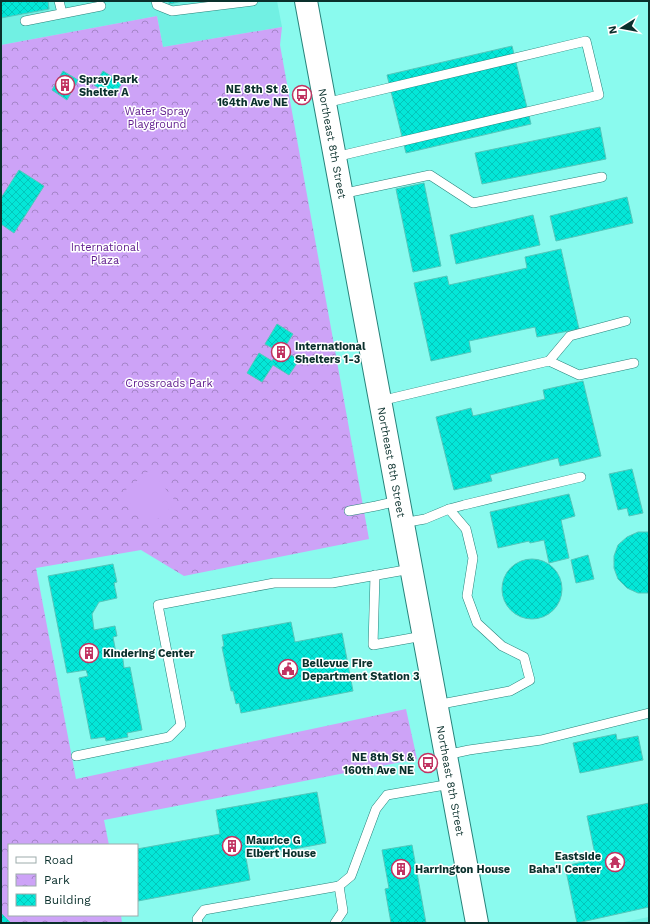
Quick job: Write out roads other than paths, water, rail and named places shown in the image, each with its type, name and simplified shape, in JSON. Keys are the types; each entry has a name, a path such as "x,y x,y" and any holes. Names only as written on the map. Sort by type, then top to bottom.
{"main road":[{"name":"Northeast 8th Street","path":"306,1 476,923"}],"lane":[{"path":"59,1 62,14"},
{"path":"156,1 157,4 172,11 253,1"},
{"path":"25,21 101,6"},
{"path":"325,103 586,41 599,95 335,157"},
{"path":"341,194 430,174 473,203 602,177"},
{"path":"380,401 549,361 570,336 626,321"},
{"path":"549,361 578,375 634,363"},
{"path":"402,523 425,519 464,504 581,477"},
{"path":"349,511 398,501"},
{"path":"436,705 510,691 530,680 524,657 502,646 477,623 467,596 473,558 466,529 449,509"},
{"path":"76,756 169,737 181,725 158,605 274,583 332,583 411,569"},
{"path":"375,575 373,645 423,636"},
{"path":"446,755 469,750 541,740 649,713"},
{"path":"198,923 197,920 204,910 339,886 352,876 376,809 387,795 451,784"},
{"path":"335,923 343,911 339,886"}],"place":[{"name":"Spray Park Shelter A","path":"65,85"},
{"name":"NE 8th St & 164th Ave NE","path":"302,95"},
{"name":"International Shelters 1-3","path":"281,352"},
{"name":"Kindering Center","path":"89,653"},
{"name":"Bellevue Fire Department Station 3","path":"288,669"},
{"name":"NE 8th St & 160th Ave NE","path":"428,763"},
{"name":"Maurice G Elbert House","path":"232,846"},
{"name":"Eastside Baha'i Center","path":"615,862"},
{"name":"Harrington House","path":"401,869"}],"park label":[{"name":"Water Spray Playground","path":"157,117"},
{"name":"International Plaza","path":"105,253"},
{"name":"Crossroads Park","path":"169,383"}]}
